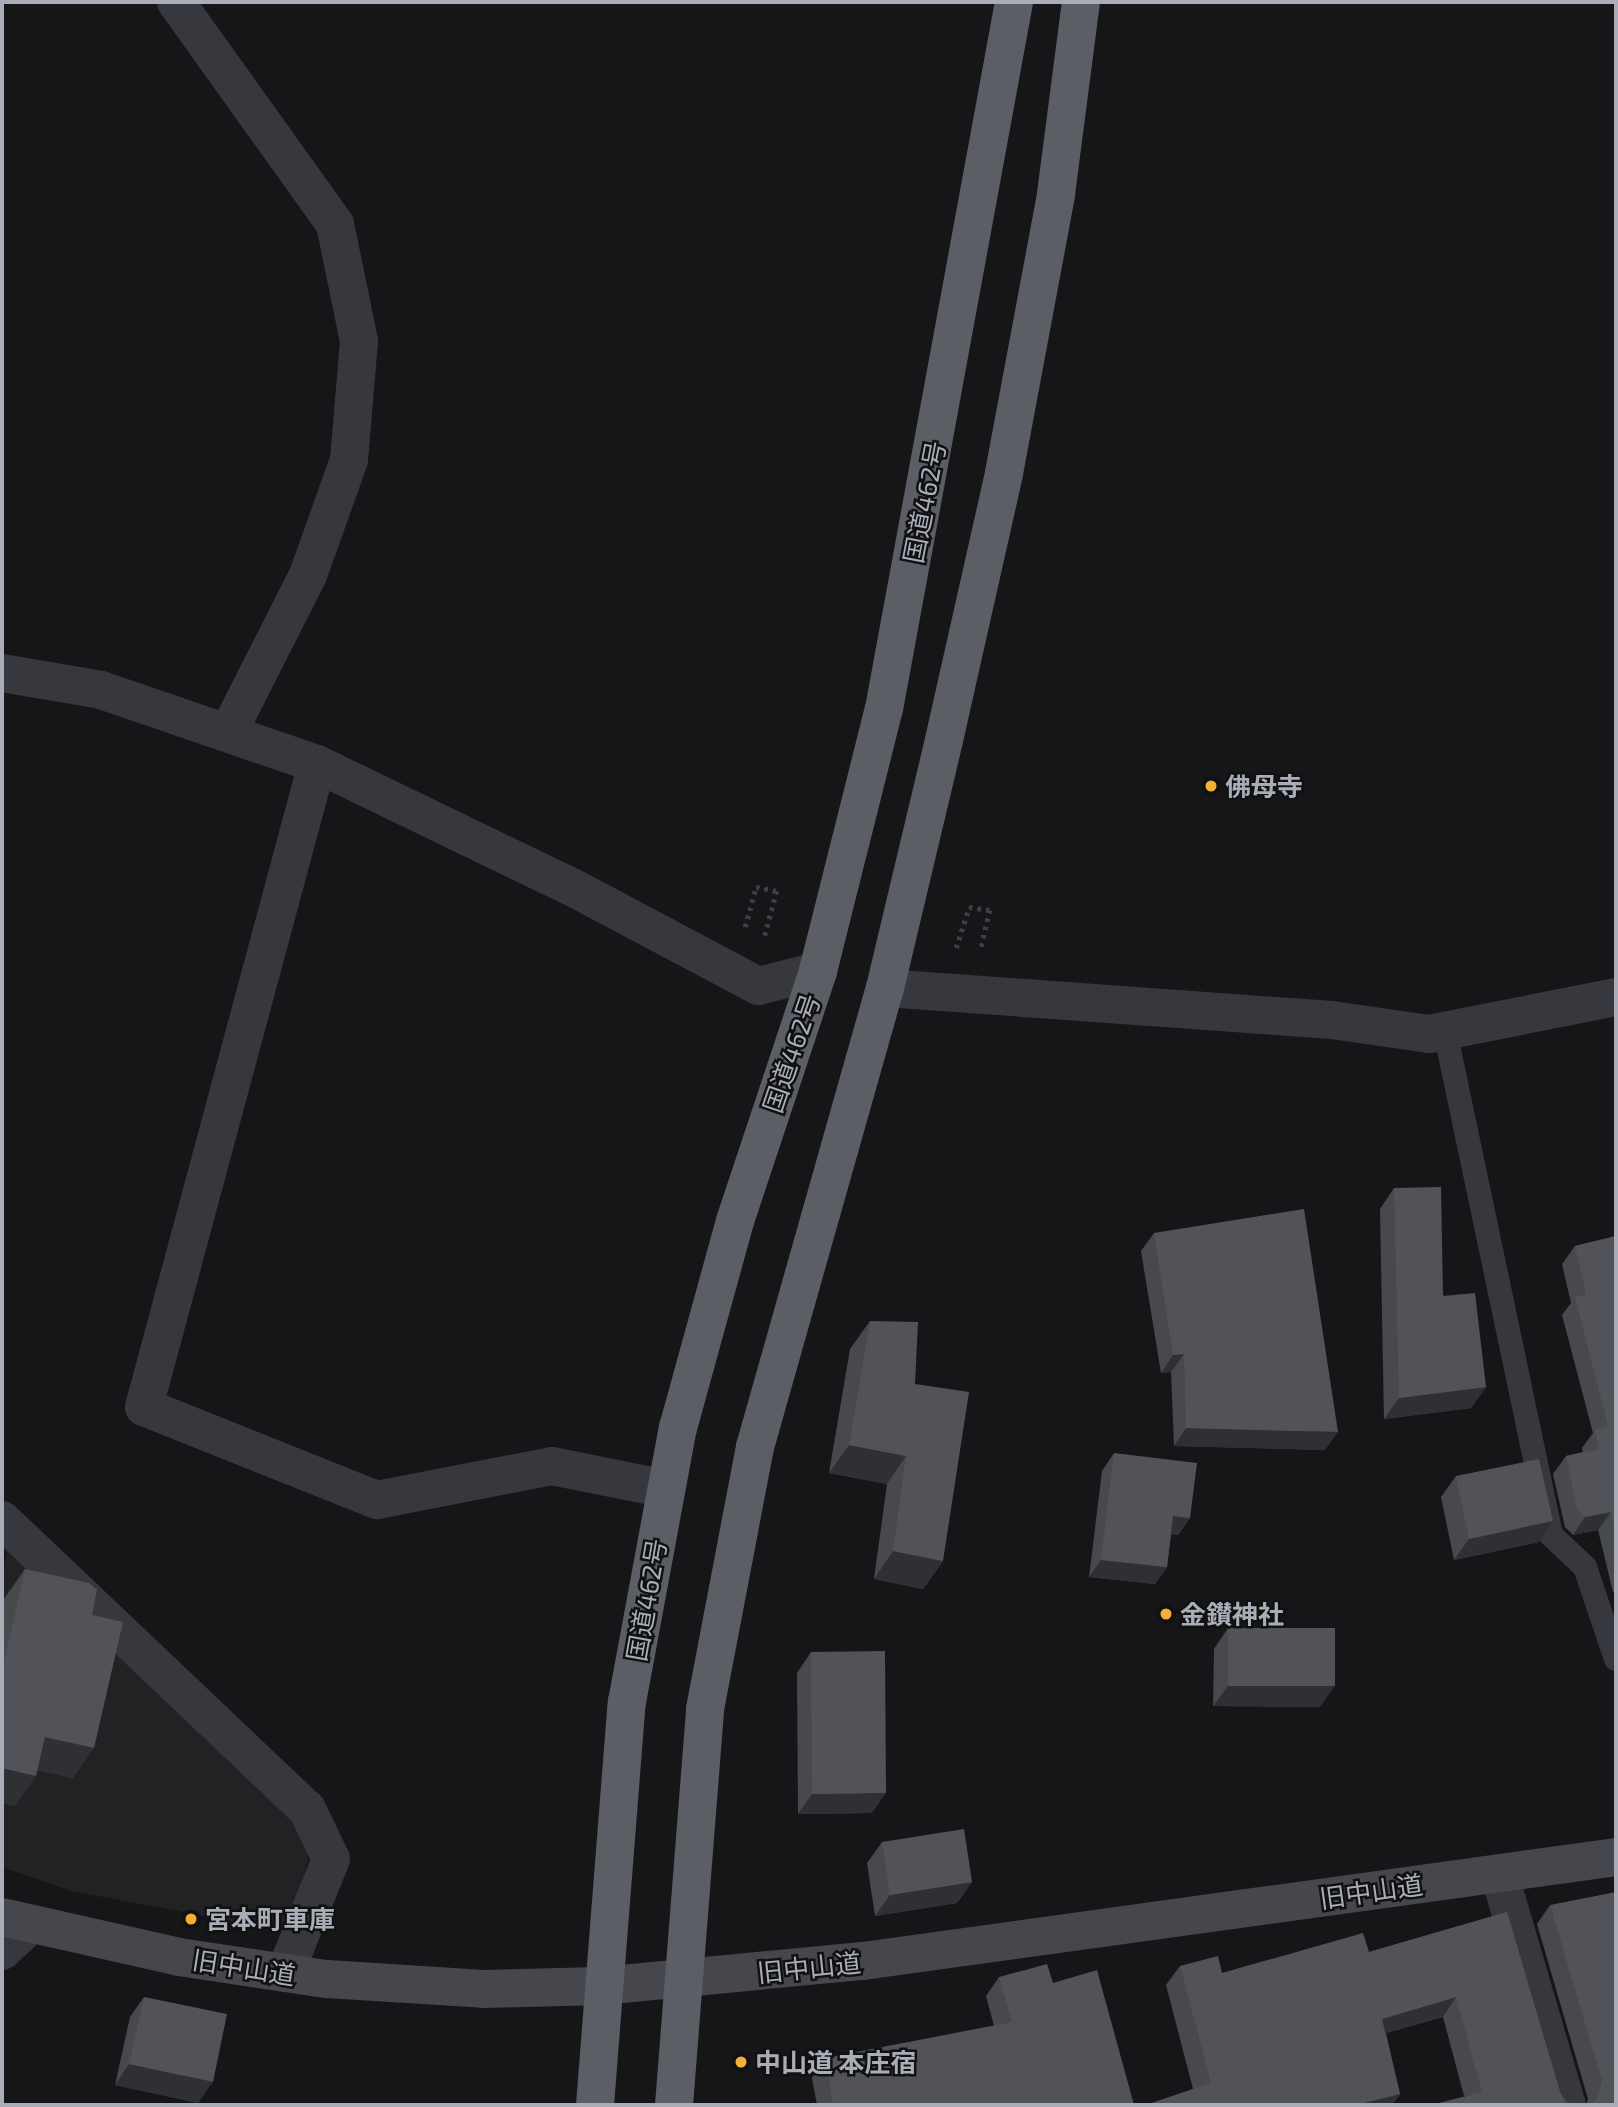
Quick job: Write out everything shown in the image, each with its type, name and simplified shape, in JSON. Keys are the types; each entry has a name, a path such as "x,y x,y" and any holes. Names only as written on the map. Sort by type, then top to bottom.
{"highway":[{"name":"国道462号","path":"595,2105 601,1986 627,1702 666,1489 734,1221 818,971 884,709 1014,2"},
{"path":"674,2105 681,1981 705,1709 755,1447 885,988 1004,473 1056,194 1082,2"}],"main road":[{"name":"旧中山道","path":"16,1921 285,1973 421,1988 601,1986 681,1981 1616,1857"}],"street":[{"path":"176,2 335,224 359,341 349,460 308,575 229,731"},
{"path":"2,673 101,690 229,731 317,764 572,887 736,958 758,986 818,971"},
{"path":"317,764 144,1407 377,1500 552,1466 666,1489"},
{"path":"885,988 1445,1031 1616,997"},
{"path":"2,1520 307,1809 331,1858 285,1973"},
{"path":"1499,1873 1567,2105"},
{"path":"2,1951 16,1921"}],"lane":[{"path":"1445,1031 1551,1535 1585,1567 1616,1659"}],"path":[{"path":"736,958 756,887 777,891 764,938"},
{"path":"955,951 969,907 990,910 978,962"}],"shaded area":[{"path":"9,1545 212,1715 306,1841 308,1859 290,1932 71,1891 2,1867 2,1576"}],"building":[{"path":"1441,1187 1443,1296 1475,1293 1486,1387 1399,1398 1394,1188"},
{"path":"1304,1209 1338,1432 1186,1428 1184,1354 1173,1355 1154,1233"},
{"path":"1616,1236 1616,1535 1611,1512 1585,1517 1577,1509 1566,1456 1599,1449 1595,1430 1608,1426 1575,1297 1586,1294 1575,1246"},
{"path":"870,1321 918,1322 915,1384 969,1392 943,1561 893,1551 906,1456 849,1445"},
{"path":"1114,1453 1197,1463 1190,1518 1173,1516 1167,1567 1101,1560"},
{"path":"1539,1459 1553,1521 1469,1539 1456,1476"},
{"path":"25,1569 89,1583 97,1590 92,1615 123,1622 94,1748 45,1737 36,1776 2,1768 2,1672"},
{"path":"1228,1628 1335,1628 1335,1686 1228,1686"},
{"path":"885,1651 886,1793 812,1794 811,1652"},
{"path":"964,1829 972,1882 890,1895 882,1842"},
{"path":"1616,1892 1616,2105 1588,2105 1597,2100 1602,2080 1550,1905"},
{"path":"1507,1912 1560,2092 1566,2102 1580,2105 1431,2105 1482,2092 1456,1997 1382,2019 1400,2094 1355,2105 1146,2105 1211,2083 1180,1966 1218,1956 1222,1973 1363,1933 1369,1952"},
{"path":"1047,1964 1053,1983 1097,1970 1134,2105 833,2105 826,2058 1012,2022 999,1977"},
{"path":"144,1997 227,2014 213,2082 129,2064"}],"place":[{"name":"佛母寺","path":"1211,786"},
{"name":"金鑚神社","path":"1166,1614"},
{"name":"宮本町車庫","path":"191,1919"},
{"name":"中山道 本庄宿","path":"741,2062"}]}
